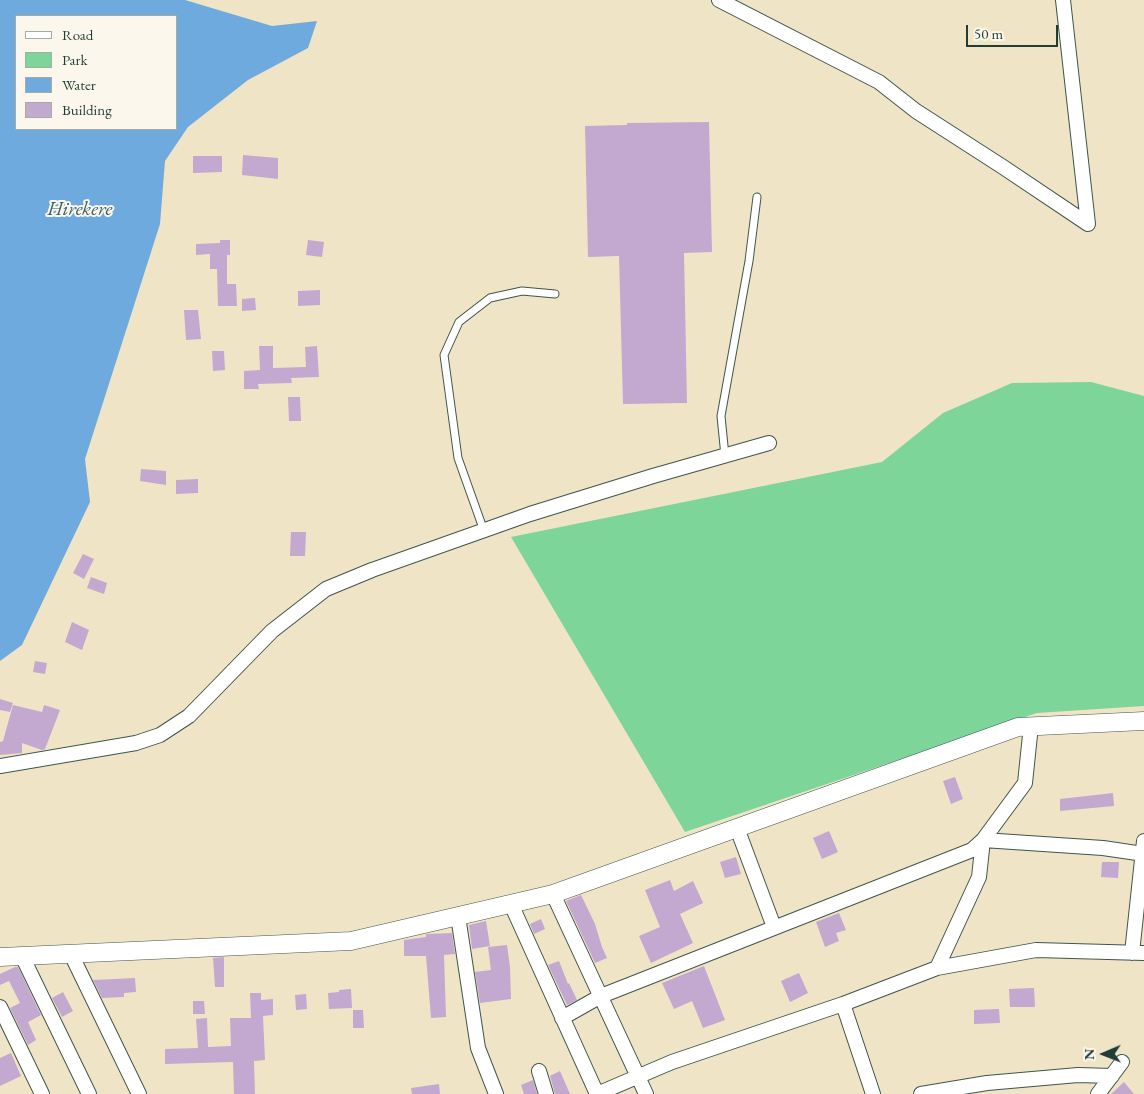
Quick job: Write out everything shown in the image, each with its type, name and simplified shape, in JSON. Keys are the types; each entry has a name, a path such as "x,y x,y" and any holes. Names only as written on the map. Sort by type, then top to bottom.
{"street":[{"path":"719,0 879,82 916,111 1088,224 1063,0"},
{"path":"0,766 136,743 160,735 190,716 272,631 326,590 372,570 540,511 769,443"},
{"path":"0,957 351,941 554,894 1018,727 1144,721"},
{"path":"562,1018 601,996 972,850 983,840 1025,783 1029,727"},
{"path":"737,828 774,927"},
{"path":"511,904 597,1094 672,1062 843,1004 937,968 1036,950 1138,953 1144,850 983,840"},
{"path":"937,968 979,877 983,840"},
{"path":"554,894 646,1094"},
{"path":"458,916 478,1048 496,1094"},
{"path":"71,954 139,1094"},
{"path":"22,956 89,1094"},
{"path":"843,1004 872,1094"},
{"path":"0,1007 42,1094"},
{"path":"1098,1094 1122,1062"},
{"path":"539,1071 546,1094"},
{"path":"921,1094 1005,1082 1078,1075 1112,1076"}],"lane":[{"path":"725,456 721,416 749,261 756,197"},
{"path":"484,531 458,458 444,355 459,322 490,298 522,291 555,294"}],"green space":[{"path":"1091,382 1144,396 1144,706 1037,713 685,832 511,537 882,462 943,413 1012,383"}],"water":[{"name":"Hirekere","path":"0,0 185,0 272,26 317,21 308,48 248,80 188,127 165,161 160,224 85,459 90,502 22,645 0,661"}],"building":[{"path":"709,122 712,252 684,253 687,403 623,404 619,256 588,257 585,126 627,125 627,123"},
{"path":"243,155 278,158 278,179 242,175"},
{"path":"193,156 222,156 222,172 193,173"},
{"path":"220,240 230,240 230,255 227,255 227,284 236,284 237,306 218,306 217,269 210,269 210,254 196,255 196,244 220,243"},
{"path":"308,240 324,242 322,257 306,255"},
{"path":"320,290 320,305 298,306 298,291"},
{"path":"255,298 256,310 242,311 242,299"},
{"path":"184,310 198,310 201,339 186,340"},
{"path":"259,346 273,346 273,368 306,367 305,347 317,346 319,377 291,378 292,383 258,384 259,389 244,389 244,371 260,370"},
{"path":"212,351 224,351 225,370 213,371"},
{"path":"288,397 300,397 301,421 289,421"},
{"path":"141,469 166,471 166,485 140,481"},
{"path":"198,479 198,493 176,494 176,480"},
{"path":"291,532 306,532 305,556 290,556"},
{"path":"83,554 94,559 84,579 73,573"},
{"path":"91,577 107,583 104,594 87,588"},
{"path":"72,622 89,630 82,650 65,642"},
{"path":"35,661 47,663 45,674 33,672"},
{"path":"0,699 13,703 10,712 0,710"},
{"path":"13,705 42,712 44,705 60,710 45,749 42,750 22,743 22,753 0,755 0,742 3,741"},
{"path":"955,777 963,799 951,804 943,781"},
{"path":"1113,793 1114,806 1060,811 1060,799"},
{"path":"829,831 838,852 822,859 813,838"},
{"path":"736,857 741,874 725,878 720,862"},
{"path":"1102,862 1119,862 1118,878 1101,877"},
{"path":"670,880 674,891 693,881 703,903 680,914 693,943 651,963 639,936 660,927 645,890"},
{"path":"581,895 595,924 607,958 595,963 566,901"},
{"path":"839,913 846,930 836,933 839,941 825,947 816,922"},
{"path":"541,919 545,929 534,934 530,924"},
{"path":"486,921 490,946 472,949 469,925"},
{"path":"452,933 455,954 444,955 446,1017 431,1018 426,956 404,956 404,940 426,937 426,934"},
{"path":"507,945 511,999 480,1003 475,972 491,970 488,947"},
{"path":"224,957 224,987 215,987 213,958"},
{"path":"559,961 577,1000 567,1005 548,965"},
{"path":"704,966 725,1020 703,1028 692,1001 674,1009 662,983"},
{"path":"18,967 41,1015 28,1022 36,1040 28,1045 10,1008 20,1003 9,981 0,985 0,974"},
{"path":"799,973 808,993 790,1002 781,981"},
{"path":"135,978 136,992 124,993 124,997 102,998 93,980"},
{"path":"1034,988 1035,1007 1010,1007 1009,989"},
{"path":"351,989 352,1008 329,1009 328,993"},
{"path":"63,992 73,1011 62,1017 52,998"},
{"path":"250,993 261,993 261,1000 273,999 273,1015 263,1016 265,1060 254,1061 255,1094 234,1094 233,1062 165,1064 165,1049 198,1048 196,1019 207,1018 208,1047 231,1046 230,1018 251,1018"},
{"path":"306,994 307,1009 296,1010 295,995"},
{"path":"193,1001 204,1001 205,1014 193,1014"},
{"path":"999,1009 1000,1023 974,1024 974,1010"},
{"path":"353,1010 363,1010 364,1028 353,1028"},
{"path":"11,1053 21,1076 0,1086 0,1058"},
{"path":"560,1071 570,1094 555,1094 550,1076"},
{"path":"533,1080 537,1094 524,1094 521,1085"},
{"path":"1124,1082 1134,1094 1111,1094"},
{"path":"439,1084 440,1094 412,1094 411,1088"}]}
